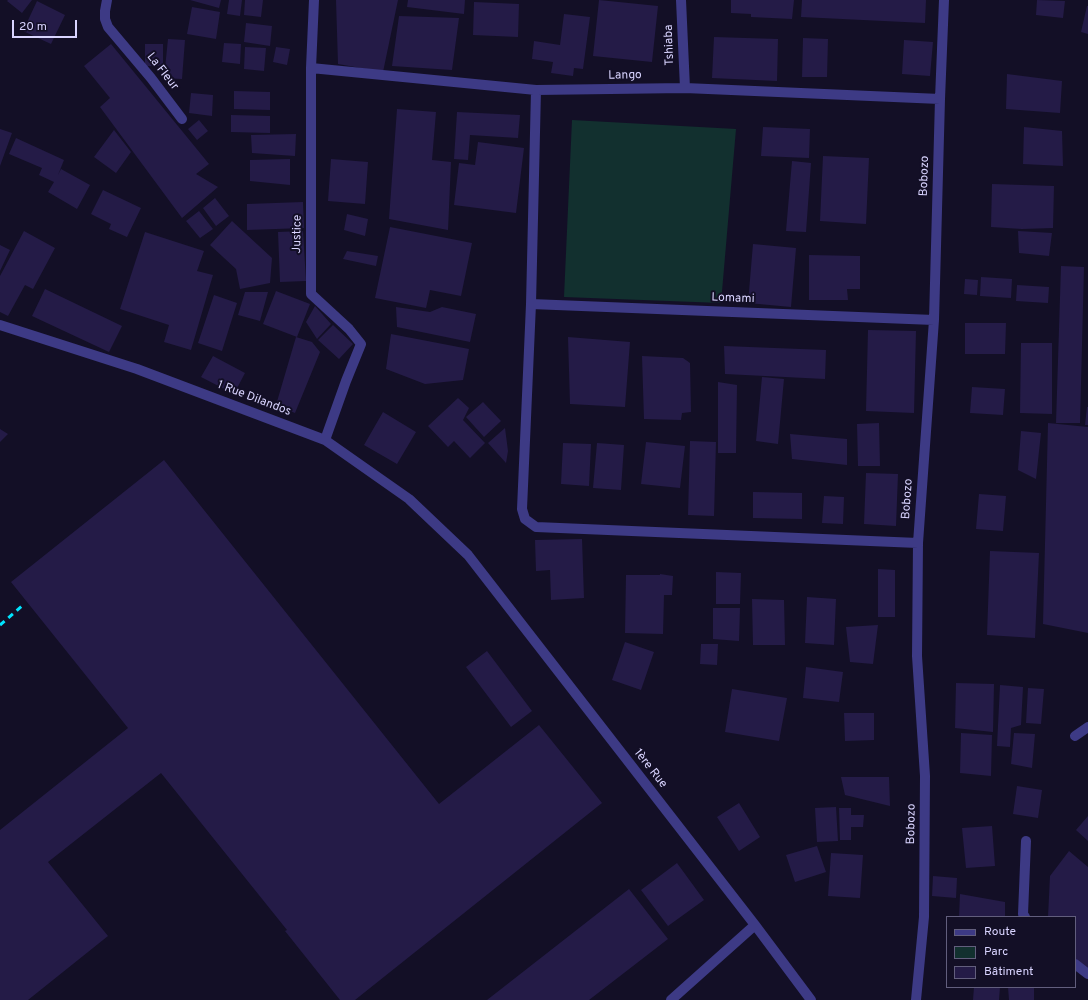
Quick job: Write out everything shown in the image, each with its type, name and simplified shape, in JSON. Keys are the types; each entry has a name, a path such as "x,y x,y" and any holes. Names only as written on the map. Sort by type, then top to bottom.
{"street":[{"name":"La Fleur","path":"107,0 105,19 108,27 151,78 182,119"},
{"name":"Justice","path":"314,0 311,68 311,294 350,328 361,344 346,380 325,440"},
{"name":"Tshiaba","path":"682,0 685,88"},
{"name":"Bobozo","path":"916,1000 924,917 925,776 916,656 918,543 934,320 944,0"},
{"name":"Lango","path":"311,68 536,90 685,88 940,99"},
{"path":"536,90 531,304 522,509 525,519 536,527 918,543"},
{"name":"Lomami","path":"531,304 934,320"},
{"name":"1 Rue Dilandos","path":"0,325 137,369 325,440 409,498 468,555"},
{"name":"1ère Rue","path":"468,555 755,925 811,1000"},
{"path":"1075,736 1088,727"},
{"path":"1024,916 1023,914 1026,841"},
{"path":"671,1000 755,925"},
{"path":"1076,965 1088,974"}],"green space":[{"path":"572,120 736,129 721,303 564,297"}],"building":[{"path":"32,0 22,13 7,1"},
{"path":"190,0 221,0 219,8"},
{"path":"229,0 242,0 240,16 227,14"},
{"path":"245,0 263,0 261,17 244,15"},
{"path":"336,0 398,0 383,72 338,64"},
{"path":"408,0 465,0 464,14 407,7"},
{"path":"599,0 658,6 652,62 593,56"},
{"path":"731,0 794,0 792,19 751,17 751,14 731,13"},
{"path":"802,0 926,0 925,23 801,17"},
{"path":"1037,0 1065,1 1063,18 1036,15"},
{"path":"37,1 65,15 51,44 23,31"},
{"path":"474,2 519,4 518,37 473,35"},
{"path":"1088,6 1088,34 1081,32"},
{"path":"192,7 220,12 216,39 187,34"},
{"path":"564,14 590,17 583,69 574,68 573,76 551,73 553,62 532,59 534,41 560,45"},
{"path":"399,16 459,18 452,70 392,66"},
{"path":"246,23 272,26 270,46 244,42"},
{"path":"714,37 778,39 777,81 712,78"},
{"path":"803,38 828,39 827,77 802,77"},
{"path":"168,39 185,40 182,79 164,78"},
{"path":"904,40 933,42 930,76 902,74"},
{"path":"224,43 241,44 240,64 222,62"},
{"path":"111,44 209,164 196,174 218,187 182,218 100,107 110,98 84,66"},
{"path":"145,44 163,44 163,66 145,66"},
{"path":"245,47 266,48 264,71 244,69"},
{"path":"276,47 290,49 287,65 273,62"},
{"path":"1007,74 1062,81 1060,113 1006,109"},
{"path":"234,91 270,92 270,110 234,109"},
{"path":"191,93 213,95 212,116 189,113"},
{"path":"397,109 436,112 432,160 451,162 448,230 389,219"},
{"path":"457,112 520,115 518,138 470,135 468,160 454,159"},
{"path":"231,115 270,116 270,133 231,132"},
{"path":"199,120 208,131 197,140 188,129"},
{"path":"763,127 810,129 809,158 761,156"},
{"path":"1024,127 1062,131 1063,166 1023,164"},
{"path":"0,129 12,133 0,166"},
{"path":"114,130 131,152 116,173 94,157"},
{"path":"296,134 295,156 252,153 251,135"},
{"path":"16,138 64,160 58,175 61,169 90,185 77,209 48,192 54,182 39,175 42,168 9,154"},
{"path":"478,142 524,148 516,213 454,205 459,163 475,165"},
{"path":"823,156 869,158 866,224 820,221"},
{"path":"290,159 290,185 250,181 250,160"},
{"path":"331,159 368,162 365,204 328,201"},
{"path":"792,161 811,163 806,232 786,231"},
{"path":"992,184 1054,186 1053,228 1022,229 991,227"},
{"path":"103,190 141,208 127,237 109,229 111,224 91,214"},
{"path":"215,198 229,216 216,226 203,208"},
{"path":"303,202 304,228 247,230 247,204"},
{"path":"199,211 213,229 200,238 186,221"},
{"path":"347,214 368,219 365,236 344,230"},
{"path":"232,221 272,258 270,283 240,289 236,269 210,245"},
{"path":"390,227 472,243 461,296 430,290 426,308 375,298"},
{"path":"24,231 55,248 33,289 25,285 8,316 0,312 0,276"},
{"path":"303,231 306,281 280,282 278,232"},
{"path":"1018,231 1052,233 1049,256 1019,253"},
{"path":"145,232 204,251 197,271 213,275 191,350 164,342 169,325 120,309"},
{"path":"753,244 796,248 791,307 748,303"},
{"path":"0,245 10,250 0,271"},
{"path":"347,251 378,256 376,266 343,259"},
{"path":"809,255 860,256 860,289 847,289 848,300 809,300"},
{"path":"1061,266 1084,267 1080,423 1056,423"},
{"path":"981,277 1012,279 1011,298 980,296"},
{"path":"965,279 978,280 977,295 964,294"},
{"path":"1017,285 1049,287 1048,303 1016,301"},
{"path":"45,289 122,326 109,352 32,316"},
{"path":"276,291 310,304 297,337 263,324"},
{"path":"245,292 268,292 260,321 238,315"},
{"path":"214,295 237,303 222,351 198,343"},
{"path":"315,306 331,324 317,339 306,322"},
{"path":"396,307 430,312 442,307 476,314 470,342 397,327"},
{"path":"965,323 1006,323 1005,354 965,354"},
{"path":"333,325 353,344 339,359 318,340"},
{"path":"868,330 916,331 914,413 866,411"},
{"path":"391,334 469,349 463,380 425,384 386,369"},
{"path":"296,337 312,342 320,352 295,413 276,405"},
{"path":"568,337 630,342 625,407 570,404"},
{"path":"1021,343 1052,343 1052,414 1020,413"},
{"path":"724,346 826,350 825,379 725,374"},
{"path":"213,356 245,373 234,394 201,377"},
{"path":"642,356 683,358 690,363 691,412 682,413 681,420 644,419"},
{"path":"762,377 784,379 778,444 756,441"},
{"path":"718,382 737,385 736,453 718,453"},
{"path":"972,387 1005,389 1003,415 970,413"},
{"path":"458,398 469,408 463,420 485,443 470,458 454,441 448,447 428,426"},
{"path":"483,402 501,421 484,437 466,417"},
{"path":"1087,407 1088,425 1085,425"},
{"path":"383,412 416,432 397,464 364,445"},
{"path":"879,423 880,466 858,466 857,424"},
{"path":"1048,423 1088,427 1088,633 1043,624"},
{"path":"505,428 508,451 506,463 488,443"},
{"path":"0,429 8,434 0,442"},
{"path":"1021,431 1041,433 1036,479 1018,470"},
{"path":"790,434 847,439 847,465 792,459"},
{"path":"690,441 716,442 714,516 688,515"},
{"path":"646,442 685,446 680,488 641,484"},
{"path":"563,443 591,444 589,486 561,484"},
{"path":"597,443 624,445 621,490 593,488"},
{"path":"164,460 439,804 539,725 602,803 355,1000 340,1000 285,931 287,930 161,773 48,862 108,936 28,1000 0,1000 0,830 128,728 11,582"},
{"path":"866,473 898,474 896,526 864,524"},
{"path":"753,492 802,493 802,519 753,518"},
{"path":"979,494 1006,496 1003,531 976,529"},
{"path":"824,496 844,497 843,524 822,523"},
{"path":"582,539 584,598 551,600 550,570 536,571 535,540"},
{"path":"990,551 1039,553 1035,638 987,635"},
{"path":"878,569 895,570 895,617 878,617"},
{"path":"716,572 741,573 740,604 716,604"},
{"path":"660,574 673,576 672,595 664,595 663,634 625,633 626,575"},
{"path":"807,597 836,599 834,645 805,643"},
{"path":"752,599 784,600 785,645 753,645"},
{"path":"713,608 740,608 739,641 713,639"},
{"path":"878,625 873,664 850,662 846,627"},
{"path":"625,642 654,652 641,690 612,680"},
{"path":"701,644 718,644 717,665 700,664"},
{"path":"487,651 532,711 511,727 466,667"},
{"path":"806,667 843,672 839,702 803,698"},
{"path":"956,683 994,684 993,732 955,728"},
{"path":"1000,685 1023,687 1021,725 1011,728 1010,747 997,746"},
{"path":"1028,688 1044,689 1041,724 1026,723"},
{"path":"732,689 787,698 779,741 725,732"},
{"path":"844,713 874,713 874,740 845,741"},
{"path":"961,733 992,735 991,776 960,773"},
{"path":"1014,733 1035,734 1032,768 1011,764"},
{"path":"841,777 889,777 890,806 845,795"},
{"path":"1017,786 1042,790 1038,818 1013,814"},
{"path":"739,803 760,837 739,851 717,817"},
{"path":"836,807 838,841 817,842 815,808"},
{"path":"839,808 851,808 851,815 864,815 863,827 851,827 851,840 840,840"},
{"path":"1088,816 1088,841 1076,830"},
{"path":"992,826 995,866 966,868 962,828"},
{"path":"817,846 826,872 795,882 786,855"},
{"path":"1069,851 1088,867 1088,970 1076,959 1076,916 1048,916 1050,876"},
{"path":"831,853 863,855 860,898 828,896"},
{"path":"677,863 704,900 668,926 641,890"},
{"path":"933,876 957,878 956,898 932,896"},
{"path":"629,889 668,939 589,1000 487,1000"},
{"path":"960,894 1005,902 1005,916 959,916"},
{"path":"974,988 1000,988 999,1000 973,1000"},
{"path":"1008,988 1034,988 1034,1000 1009,1000"}],"railway":[{"path":"0,625 22,606"}]}
